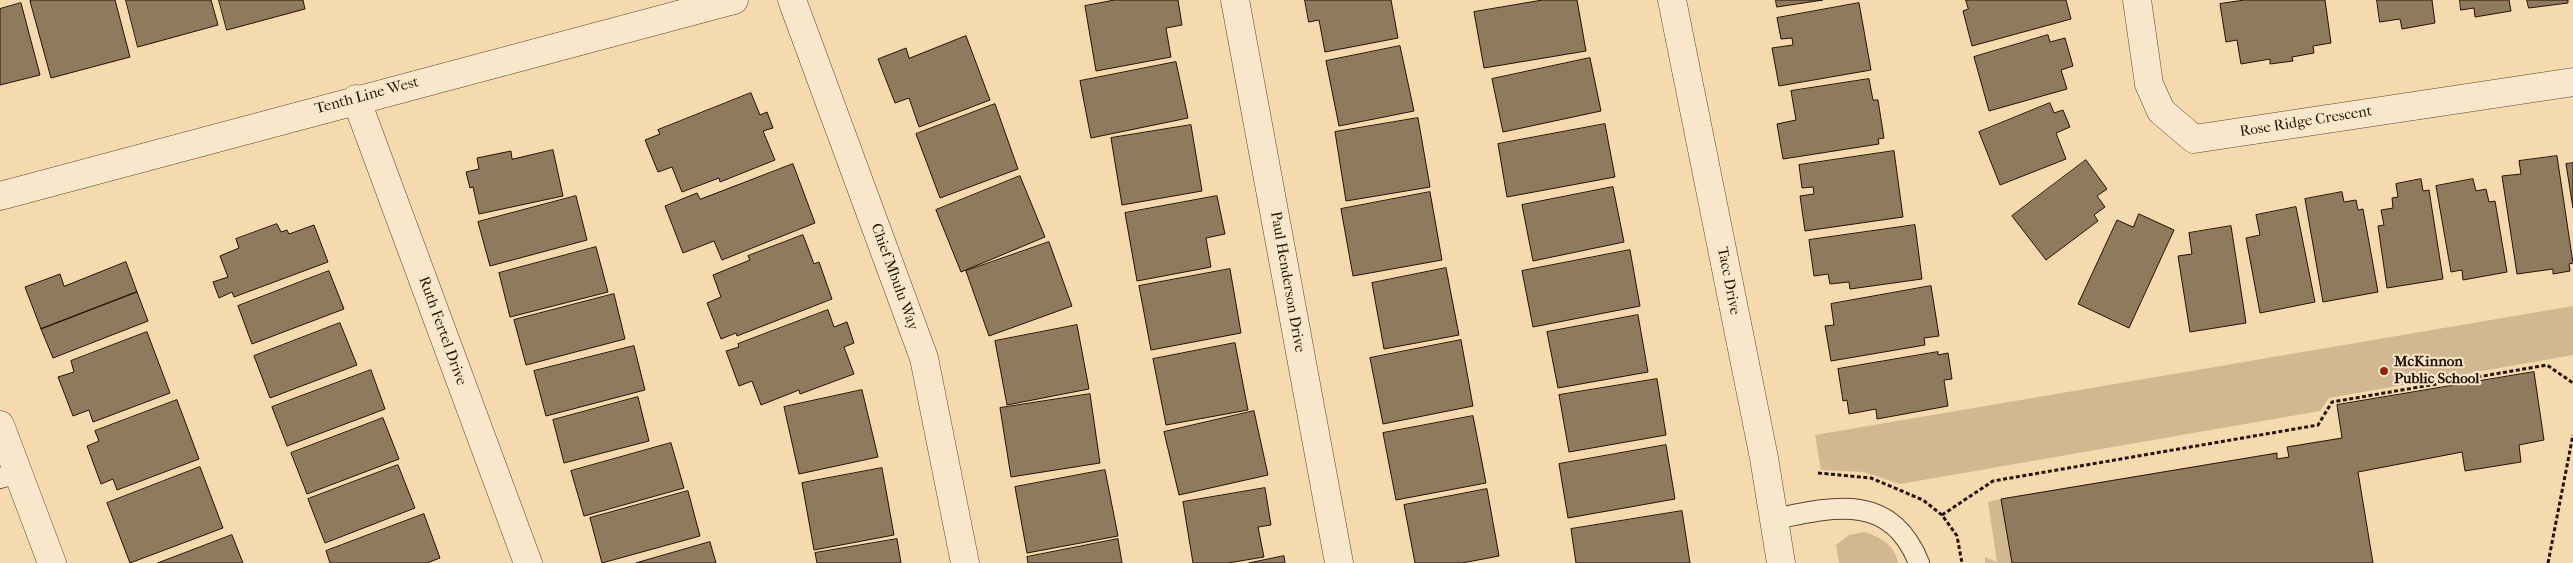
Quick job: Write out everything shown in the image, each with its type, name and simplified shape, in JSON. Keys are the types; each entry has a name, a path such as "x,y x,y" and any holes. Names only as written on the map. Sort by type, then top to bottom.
{"street":[{"name":"Tenth Line West","path":"0,196 356,99 734,0"},
{"name":"Chief Mbulu Way","path":"792,0 924,358 965,563"},
{"name":"Paul Henderson Drive","path":"1235,0 1339,563"},
{"name":"Tacc Drive","path":"1672,0 1775,519 1781,563"},
{"name":"Rose Ridge Crescent","path":"2138,0 2149,84 2161,111 2194,140 2573,82"},
{"name":"Ruth Fertel Drive","path":"356,99 528,563"},
{"path":"0,425 9,475 52,563"}],"lane":[{"path":"1775,519 1824,508 1849,507 1873,512 1892,522 1907,537 1919,563"}],"path":[{"path":"1942,515 1994,481 2318,425 2332,402 2547,365 2573,383"},
{"path":"2548,563 2573,435"}],"shaded area":[{"path":"2573,306 2573,355 2329,398 2320,411 1900,484 1864,472 1821,470 1815,435"},
{"path":"2001,499 2012,563 1985,563 1985,557 1997,562 1988,502"},
{"path":"1864,532 1886,543 1897,557 1898,563 1839,563 1836,545 1849,535"}],"building":[{"path":"115,0 130,57 51,78 30,1"},
{"path":"126,0 211,0 218,25 138,47"},
{"path":"219,0 303,0 305,9 227,30"},
{"path":"1115,0 1178,0 1182,25 1166,28 1171,57 1096,71 1085,6"},
{"path":"1305,0 1391,0 1398,38 1325,52 1319,20 1309,22"},
{"path":"1543,0 1577,0 1586,51 1484,68 1474,12"},
{"path":"1776,0 1823,0 1777,7"},
{"path":"1966,0 2066,0 2071,19 1972,46 1963,11 1968,9"},
{"path":"2245,0 2325,0 2331,43 2313,46 2314,53 2292,57 2293,61 2270,64 2270,59 2241,64 2237,40 2226,42 2220,4"},
{"path":"2377,0 2432,0 2435,23 2402,29 2400,19 2380,22"},
{"path":"2460,0 2509,0 2511,11 2475,17 2474,8 2461,10"},
{"path":"2527,0 2568,0 2568,3 2529,8"},
{"path":"21,3 40,75 0,85 0,9"},
{"path":"1859,3 1871,70 1779,86 1772,48 1793,45 1792,38 1781,39 1777,18"},
{"path":"2048,35 2050,42 2065,38 2073,66 2061,70 2067,89 1989,111 1974,57"},
{"path":"966,36 990,100 919,127 909,98 895,103 878,59 906,48 909,58"},
{"path":"1400,46 1414,111 1339,126 1326,61"},
{"path":"1590,58 1601,111 1503,132 1492,79"},
{"path":"1176,62 1188,118 1091,138 1080,81"},
{"path":"1869,79 1873,100 1878,100 1884,138 1878,139 1879,144 1783,159 1777,124 1796,120 1791,91"},
{"path":"751,93 760,115 767,112 773,128 763,131 775,160 720,182 719,178 682,192 672,167 658,172 645,140 660,134 658,130"},
{"path":"2050,103 2054,113 2063,110 2070,127 2056,133 2066,159 2000,185 1979,132"},
{"path":"995,104 1018,169 940,198 916,134"},
{"path":"1418,118 1430,187 1346,201 1335,132"},
{"path":"1605,124 1615,177 1507,197 1498,144"},
{"path":"1191,125 1202,191 1122,205 1111,138"},
{"path":"553,150 563,196 479,214 473,187 470,188 466,172 479,169 477,158 511,151 512,159"},
{"path":"1894,151 1903,217 1805,231 1800,196 1814,194 1813,187 1802,188 1799,165"},
{"path":"2557,156 2573,263 2569,264 2570,271 2553,274 2553,269 2517,274 2502,176 2521,174 2519,161"},
{"path":"2086,160 2107,189 2097,196 2105,207 2094,215 2098,221 2046,260 2012,216"},
{"path":"2573,163 2573,208 2566,164"},
{"path":"793,164 815,223 722,260 714,241 683,253 665,206 697,193 700,199"},
{"path":"1020,176 1045,237 961,272 936,210"},
{"path":"2421,179 2423,191 2429,190 2443,279 2387,288 2378,226 2384,225 2381,210 2393,208 2392,198 2398,197 2396,184"},
{"path":"2473,179 2476,191 2486,189 2489,202 2495,201 2507,272 2463,280 2462,270 2451,272 2436,186"},
{"path":"1613,187 1624,242 1533,261 1522,205"},
{"path":"1430,192 1442,260 1353,276 1341,209"},
{"path":"2342,192 2344,202 2356,200 2358,210 2363,209 2378,292 2323,302 2305,199"},
{"path":"576,196 587,240 490,266 478,222"},
{"path":"1217,196 1225,234 1206,238 1211,267 1137,281 1125,213"},
{"path":"2296,207 2315,302 2260,313 2246,238 2260,235 2256,215"},
{"path":"2139,214 2174,230 2129,328 2078,304 2117,220 2133,227"},
{"path":"277,224 281,232 287,230 289,234 314,225 328,262 234,297 232,292 219,298 213,282 228,277 220,256 239,248 236,239"},
{"path":"1915,225 1922,279 1850,289 1849,282 1830,284 1828,274 1814,276 1809,240"},
{"path":"2231,226 2246,323 2190,332 2178,256 2192,254 2189,233"},
{"path":"803,235 814,264 819,262 832,299 737,336 736,333 721,339 707,303 721,297 713,275 750,260 748,256"},
{"path":"1049,242 1072,306 989,336 966,271"},
{"path":"596,247 608,292 510,317 499,273"},
{"path":"1630,250 1640,306 1533,327 1522,271"},
{"path":"126,262 137,292 41,329 25,287 60,274 64,286"},
{"path":"1446,268 1459,335 1384,349 1372,283"},
{"path":"1230,269 1241,333 1151,350 1139,286"},
{"path":"329,271 344,309 252,344 238,306"},
{"path":"1931,286 1939,336 1924,338 1925,345 1831,361 1825,326 1834,325 1831,304"},
{"path":"137,292 148,321 53,358 41,329"},
{"path":"614,294 625,339 526,365 514,320"},
{"path":"828,310 834,327 847,322 854,343 844,347 854,374 800,394 799,390 761,405 752,381 739,386 726,351 739,347 738,344"},
{"path":"1638,315 1648,372 1558,388 1547,332"},
{"path":"340,323 357,365 270,398 254,356"},
{"path":"1077,325 1089,389 1007,405 995,341"},
{"path":"147,332 170,393 93,422 89,410 73,416 58,377 74,372 71,361"},
{"path":"1461,340 1473,406 1383,424 1370,358"},
{"path":"1235,343 1248,410 1166,425 1153,359"},
{"path":"634,346 645,390 546,416 534,371"},
{"path":"1938,352 1938,355 1948,353 1952,379 1944,380 1948,406 1877,419 1876,409 1849,414 1847,400 1843,401 1838,369"},
{"path":"371,370 385,409 287,446 272,407"},
{"name":"McKinnon Public School","path":"2534,372 2544,440 2519,445 2521,462 2465,471 2462,452 2358,472 2373,563 2012,563 2001,499 2277,453 2277,459 2289,457 2287,447 2342,438 2337,405"},
{"path":"1657,379 1666,435 1569,452 1559,395"},
{"path":"862,390 878,457 799,474 784,407"},
{"path":"1090,394 1100,463 1011,477 1000,408"},
{"path":"638,397 649,441 564,463 553,420"},
{"path":"177,400 199,459 117,490 113,479 101,484 87,446 99,441 95,431"},
{"path":"1254,411 1268,475 1179,495 1164,432"},
{"path":"1473,416 1486,483 1396,500 1383,433"},
{"path":"383,418 399,459 307,494 291,453"},
{"path":"671,443 684,488 584,516 571,471"},
{"path":"1666,445 1675,499 1568,518 1559,464"},
{"path":"398,465 415,508 325,543 308,499"},
{"path":"200,467 223,528 130,563 107,503"},
{"path":"882,468 894,535 814,550 802,483"},
{"path":"1105,470 1118,536 1027,553 1015,487"},
{"path":"1265,488 1271,525 1258,527 1264,557 1228,563 1193,563 1183,502"},
{"path":"1487,489 1499,556 1462,563 1415,563 1404,505"},
{"path":"688,491 700,536 602,563 590,518"},
{"path":"1682,511 1690,563 1576,563 1571,529"},
{"path":"424,514 440,558 427,563 330,563 326,551"},
{"path":"232,535 243,563 158,563"},
{"path":"897,539 901,563 817,563 815,553"},
{"path":"1118,539 1122,563 1028,563 1027,557"},
{"path":"710,542 716,563 636,563"},
{"path":"1284,556 1285,563 1249,563"}],"place":[{"name":"McKinnon Public School","path":"2384,371"}]}
